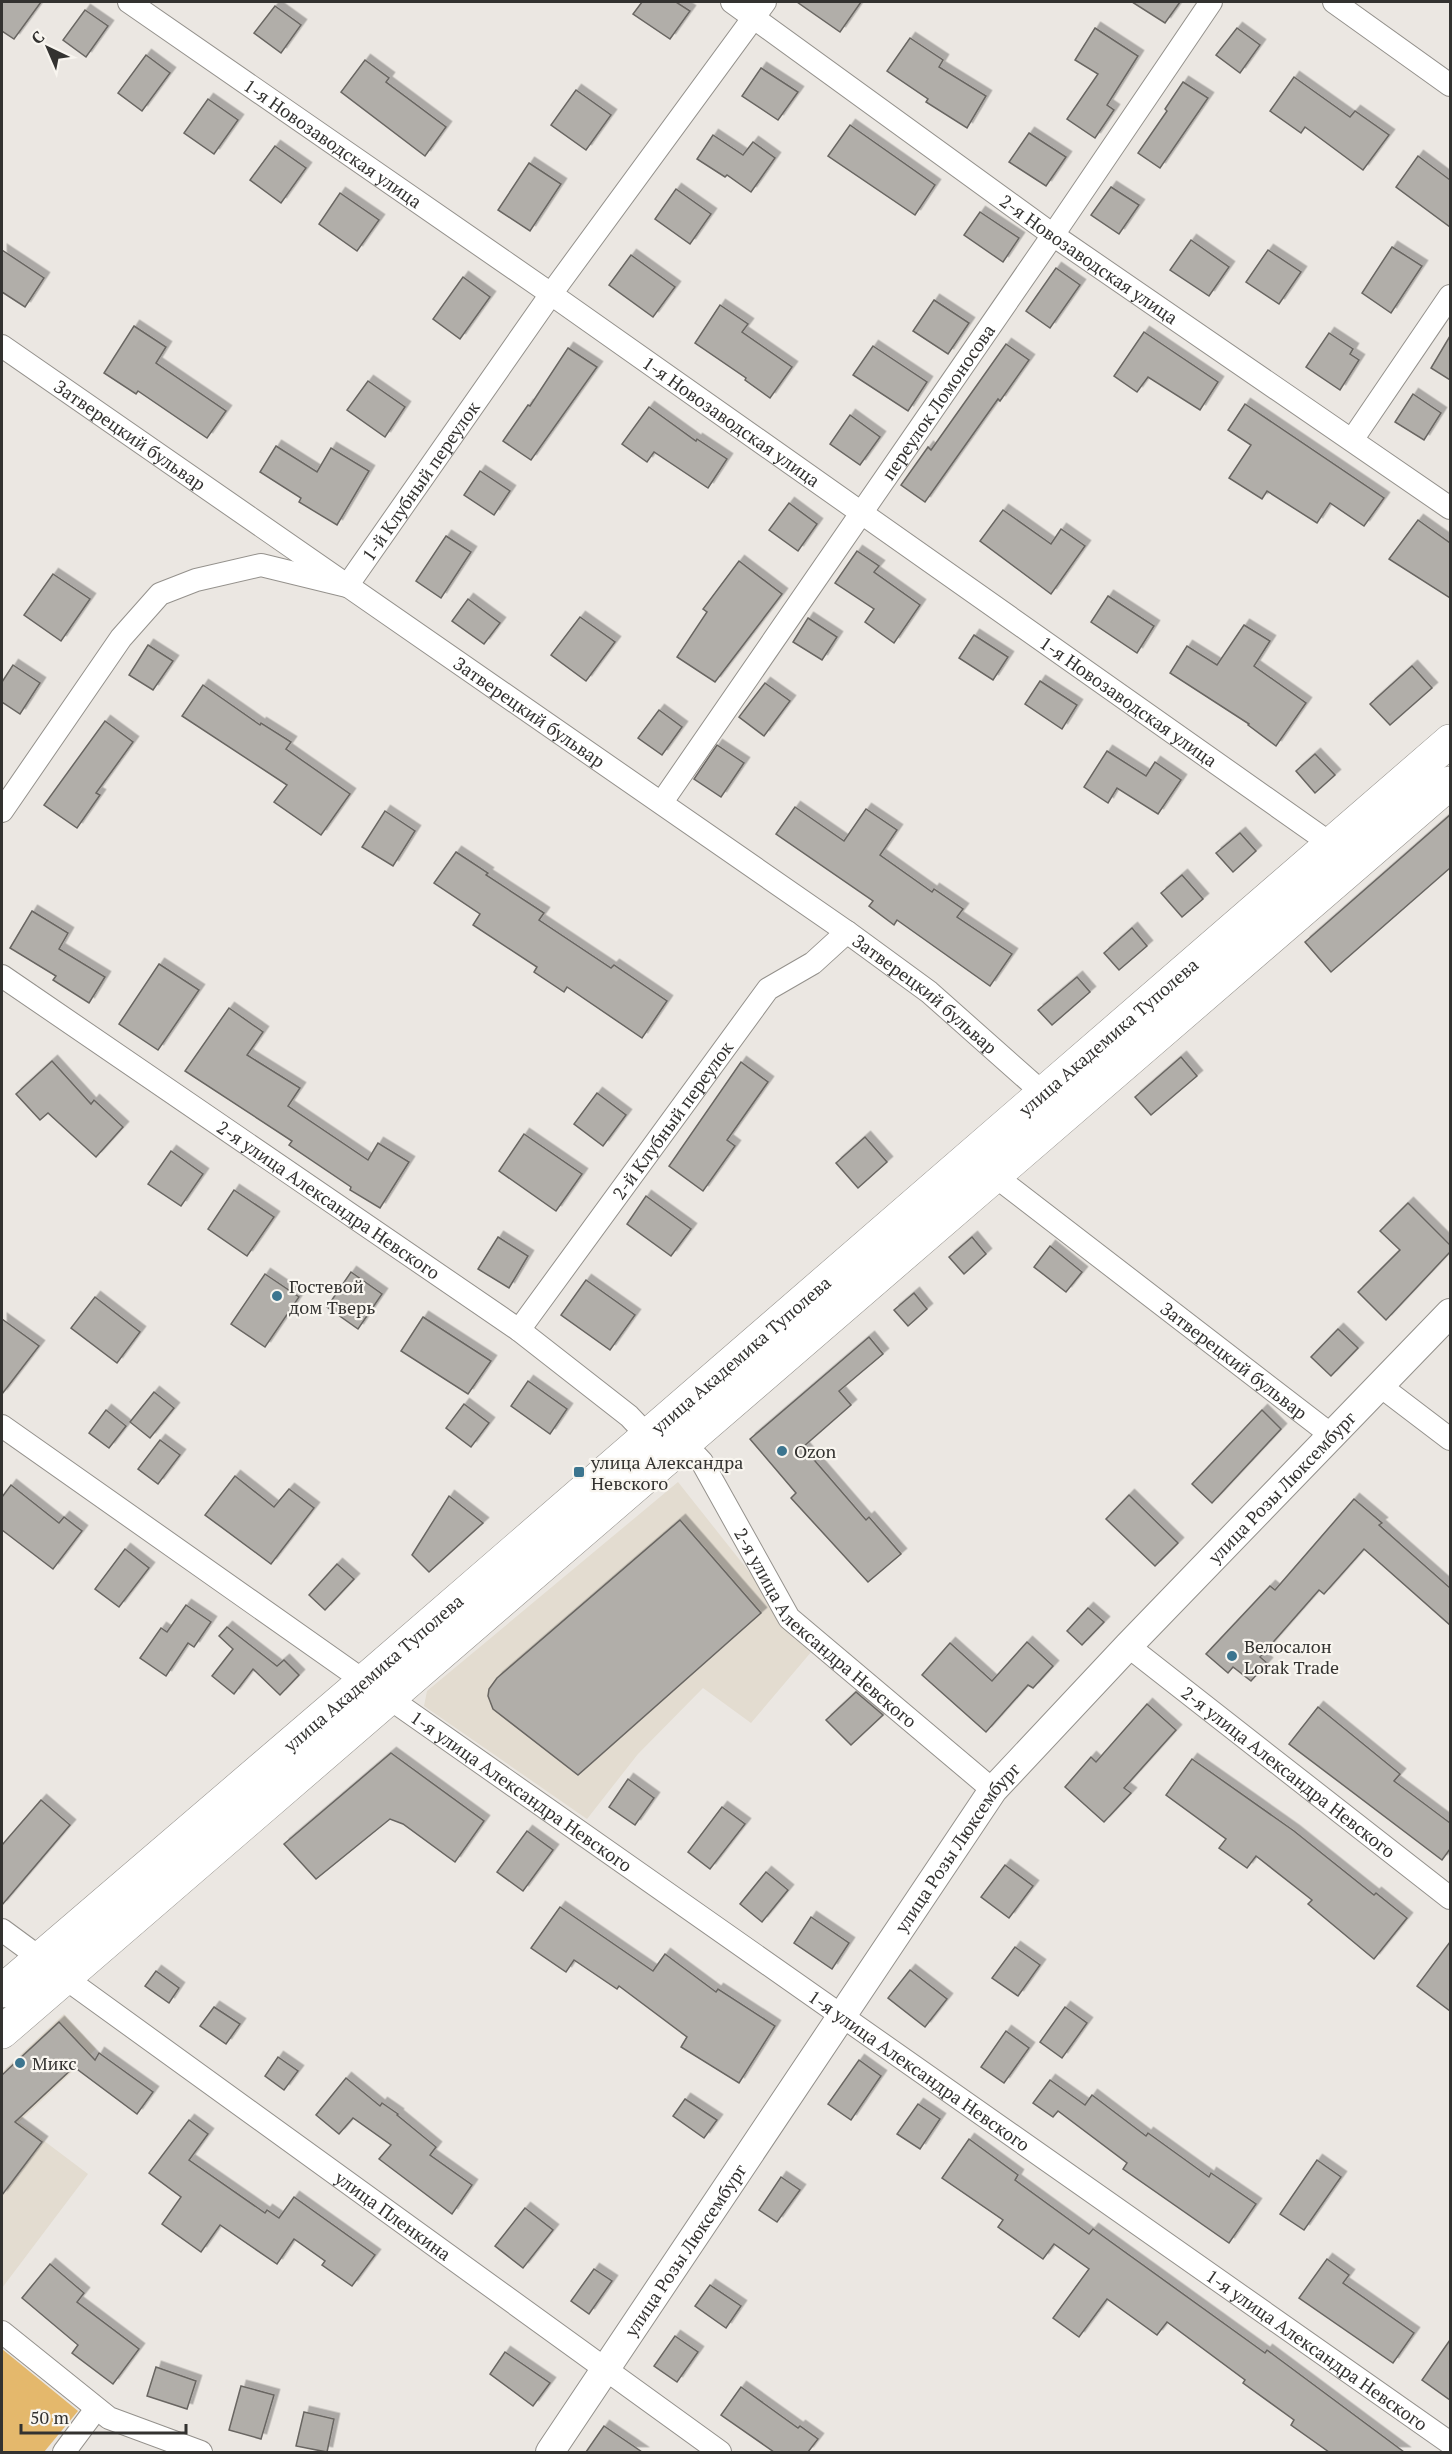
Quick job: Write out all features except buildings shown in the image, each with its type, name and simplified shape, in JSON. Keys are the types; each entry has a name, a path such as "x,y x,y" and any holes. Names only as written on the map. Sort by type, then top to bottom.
{"main road":[{"name":"улица Академика Туполева","path":"377,1689 393,1655 1450,741"},
{"name":"улица Академика Туполева","path":"2,2032 52,1968 377,1689 684,1443 1450,783"},
{"path":"1037,1139 1045,1126 1048,1114 1048,1104 1044,1094"},
{"name":"улица Академика Туполева","path":"2,1991 52,1968"}],"street":[{"name":"1-я Новозаводская улица","path":"129,2 551,294 1331,844"},
{"name":"2-я Новозаводская улица","path":"732,2 759,9 1053,235 1450,508"},
{"name":"переулок Ломоносова","path":"662,802 1211,2"},
{"path":"1334,2 1450,85"},
{"name":"1-й Клубный переулок","path":"347,586 551,294 759,9"},
{"path":"1352,440 1450,296"},
{"name":"Затверецкий бульвар","path":"2,346 847,932 929,992 1044,1094"},
{"path":"2,810 122,638 160,594 196,580 261,565 347,586"},
{"name":"2-й Клубный переулок","path":"519,1330 768,989 813,963 847,932"},
{"name":"2-я улица Александра Невского","path":"2,976 519,1330 629,1416 647,1435"},
{"name":"Затверецкий бульвар","path":"995,1176 1330,1434"},
{"name":"улица Розы Люксембург","path":"549,2452 993,1790 1330,1434 1450,1313"},
{"path":"1379,1385 1450,1439"},
{"name":"1-я улица Александра Невского","path":"2,1426 1450,2442"},
{"name":"2-я улица Александра Невского","path":"684,1443 702,1462 789,1618 993,1790"},
{"name":"2-я улица Александра Невского","path":"1128,1646 1450,1898"},
{"name":"улица Пленкина","path":"2,1930 720,2452"},
{"path":"2,2332 109,2418 201,2452"},
{"path":"64,2452 96,2409"}],"shaded area":[{"path":"678,1482 812,1651 751,1723 703,1688 638,1754 587,1819 424,1706 427,1691"},
{"path":"64,2014 96,2049 19,2122 88,2174 2,2288 2,2072"},
{"path":"2,2349 78,2411 44,2452 2,2452"}],"place":[{"name":"Гостевой дом Тверь","path":"277,1296"},
{"name":"Ozon","path":"782,1451"},
{"name":"улица Александра Невского","path":"579,1472"},
{"name":"Велосалон Lorak Trade","path":"1232,1656"},
{"name":"Микс","path":"20,2063"}]}
